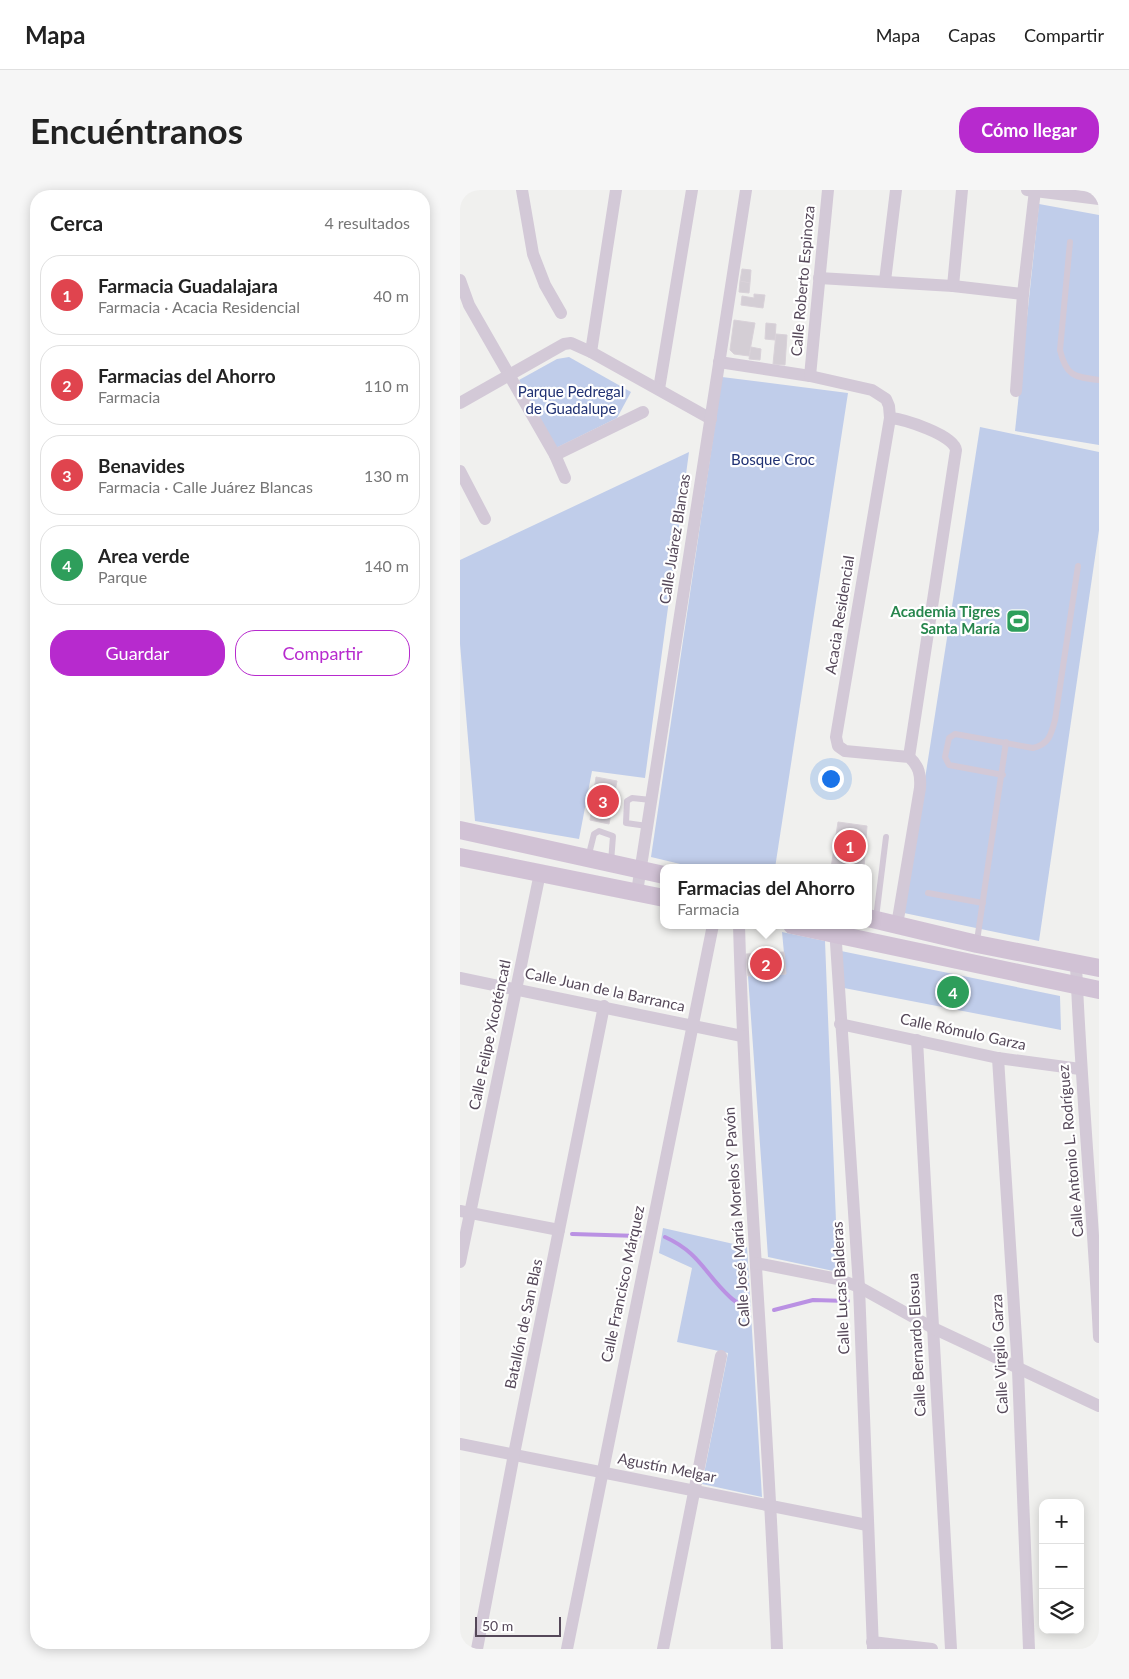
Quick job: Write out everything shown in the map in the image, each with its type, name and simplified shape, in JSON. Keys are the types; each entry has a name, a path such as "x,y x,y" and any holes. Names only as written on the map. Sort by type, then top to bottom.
{"main road":[{"path":"460,830 660,874"},
{"path":"460,857 660,897"},
{"path":"872,919 977,944 1099,968"},
{"path":"835,930 1099,990"}],"street":[{"path":"522,190 532,254 545,285 561,313"},
{"path":"591,352 616,190"},
{"path":"659,389 692,190"},
{"name":"Calle Juárez Blancas","path":"637,892 746,190"},
{"name":"Calle Roberto Espinoza","path":"810,376 828,190"},
{"path":"885,281 896,190"},
{"path":"953,286 962,190"},
{"path":"1016,391 1032,190 1099,199"},
{"path":"819,278 953,286 1023,294"},
{"path":"460,280 469,305 555,455 566,478"},
{"path":"460,403 564,344 577,345 591,352 711,419"},
{"path":"719,362 810,376 880,394 889,406 890,418 915,422 952,442 956,450 909,757 918,769 920,788 897,926"},
{"path":"555,455 643,412"},
{"name":"Acacia Residencial","path":"890,418 836,736 838,746 845,751 909,757"},
{"path":"460,471 485,519"},
{"name":"Calle Felipe Xicoténcatl","path":"460,1262 465,1212 517,988 540,873"},
{"name":"Calle Francisco Márquez","path":"567,1649 712,929"},
{"name":"Calle José María Morelos Y Pavón","path":"739,929 742,1036 772,1506 777,1649"},
{"name":"Calle Lucas Balderas","path":"835,930 859,1287 872,1645"},
{"name":"Calle Antonio L. Rodríguez","path":"1076,964 1080,1070 1096,1215 1099,1337"},
{"name":"Calle Juan de la Barranca","path":"460,978 517,988 742,1036"},
{"name":"Batallón de San Blas","path":"477,1649 604,1006"},
{"name":"Calle Rómulo Garza","path":"840,1024 998,1058 1080,1070"},
{"name":"Calle Bernardo Elosua","path":"917,1040 952,1649"},
{"name":"Calle Virgilo Garza","path":"998,1058 1018,1370 1029,1649"},
{"path":"465,1212 560,1230"},
{"path":"756,1263 838,1279 859,1287 933,1328 1018,1370 1099,1406"},
{"path":"663,1649 721,1356"},
{"name":"Agustín Melgar","path":"460,1444 867,1525"},
{"path":"872,1645 932,1649"}],"lane":[{"path":"1070,242 1060,350 1063,364 1072,375 1099,380"},
{"path":"1003,775 949,765 945,756 949,738 955,734 1033,748 1043,745 1050,737 1078,566"},
{"path":"977,944 1003,775 1006,742"},
{"path":"647,826 626,822 627,801 632,798 651,800"},
{"path":"588,858 596,832 611,834 614,840 610,863"},
{"path":"872,919 886,837"},
{"path":"928,894 983,903"}],"green space":[{"path":"1039,204 1099,215 1099,445 1015,431"},
{"name":"Parque Pedregal de Guadalupe","path":"569,357 631,392 617,418 556,448 519,380 557,359"},
{"name":"Bosque Croc","path":"722,377 848,393 776,864 680,864 651,857"},
{"name":"Academia Tigres Santa María","path":"980,427 1099,452 1099,530 1039,941 904,913"},
{"path":"689,452 645,778 592,771 579,839 475,821 460,644 460,560"},
{"path":"782,932 825,941 838,1272 768,1257 748,976 786,974"},
{"path":"841,951 1060,996 1061,1030 844,988"},
{"path":"663,1228 747,1247 762,1497 702,1484 728,1353 677,1342 692,1268 659,1253"}],"building":[{"path":"742,269 751,270 750,283 740,281"},
{"path":"740,281 750,283 749,293 739,292"},
{"path":"754,294 765,295 763,308 741,305 742,296 754,298"},
{"path":"734,320 755,323 749,356 734,354 730,350"},
{"path":"766,323 776,324 775,340 765,339"},
{"path":"776,334 787,335 785,365 773,364"},
{"path":"751,347 761,349 760,360 749,359"},
{"path":"596,777 617,781 609,824 590,820"},
{"path":"838,822 867,826 864,864 832,864"},
{"path":"784,952 786,974 748,976 746,954"}],"waterway":[{"path":"572,1234 639,1236"},
{"path":"665,1237 686,1250 730,1297 749,1310"},
{"path":"774,1310 813,1300 848,1301"}],"place":[{"name":"Academia Tigres Santa María","path":"1018,621"},
{"name":"Benavides","path":"603,801"},
{"name":"Farmacia Guadalajara","path":"850,846"},
{"name":"Farmacias del Ahorro","path":"766,964"},
{"name":"Area verde","path":"953,992"}]}
